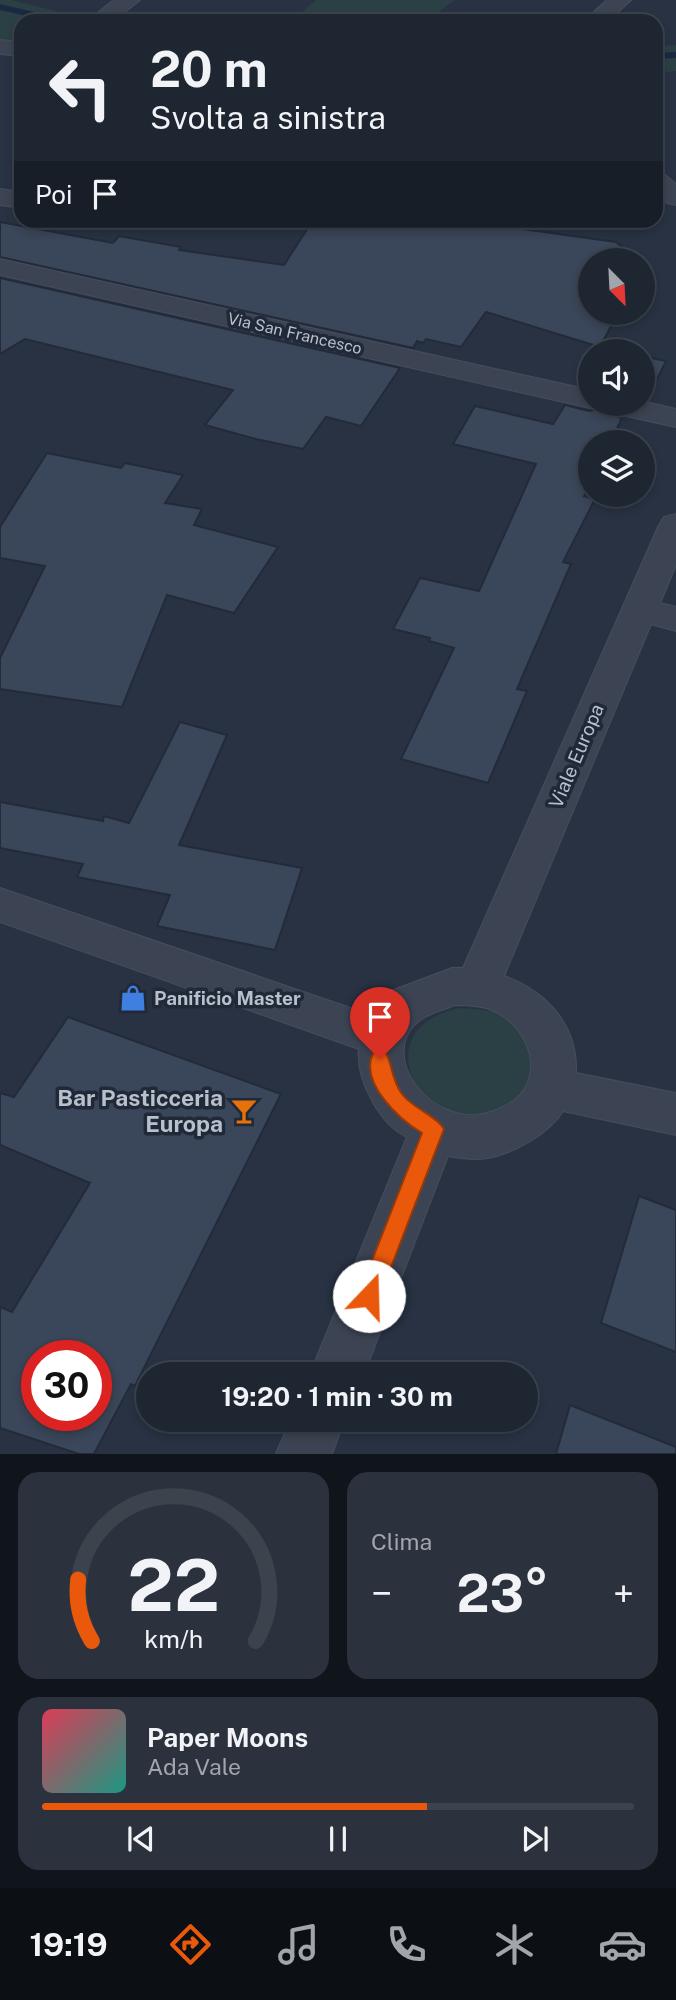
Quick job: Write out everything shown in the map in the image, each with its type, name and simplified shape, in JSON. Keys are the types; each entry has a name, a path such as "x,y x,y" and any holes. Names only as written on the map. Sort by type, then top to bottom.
{"street":[{"path":"108,14 129,0"},
{"path":"603,14 620,0"},
{"name":"Via San Francesco","path":"0,267 578,396"},
{"path":"655,413 676,418"},
{"name":"Viale Europa","path":"477,987 676,525"},
{"path":"639,609 676,619"},
{"path":"0,905 383,1038"},
{"path":"452,986 477,987 512,999 540,1022 551,1043 555,1065 551,1088 531,1116 498,1133 473,1136 434,1129 411,1117 395,1100 383,1080 380,1059 383,1038 392,1019 408,1003 429,992 452,986"},
{"path":"551,1088 676,1114"},
{"path":"342,1362 434,1129"},
{"path":"304,1454 313,1432"}],"green space":[{"path":"0,0 11,0 68,14 14,14 14,48 0,47"},
{"path":"316,0 455,0 436,14 299,14"},
{"path":"676,45 676,71 663,72 663,46"},
{"path":"460,1008 501,1016 525,1039 531,1053 529,1082 521,1095 493,1113 466,1116 442,1109 424,1095 412,1077 408,1056 414,1036 431,1019"}],"building":[{"path":"0,222 14,225 14,228 32,228 113,243 119,236 181,247 179,250 284,265 308,228 516,228 616,242 624,248 578,248 578,326 611,326 604,339 578,340 486,312 461,347 426,339 423,343 417,341 413,348 0,257"},
{"path":"0,278 400,368 361,426 326,417 303,449 256,439 205,425 233,390 25,339 0,354"},
{"path":"655,359 666,361 655,383"},
{"path":"565,405 578,408 578,416 622,418 616,430 578,430 578,507 591,507 563,562 571,564 517,689 527,691 488,783 401,759 454,648 429,641 430,638 393,629 420,578 479,591 536,464 453,444 475,406 553,424"},
{"path":"47,453 121,468 125,463 183,475 165,503 202,509 194,525 278,547 234,613 167,595 122,707 0,689 0,658 45,566 0,558 0,527"},
{"path":"180,722 227,735 179,845 302,868 275,950 157,926 170,895 77,877 83,864 0,848 0,802 103,821 104,816 129,823"},
{"path":"68,1017 281,1094 147,1362 136,1362 136,1384 131,1384 112,1420 112,1340 21,1340 21,1431 106,1431 94,1454 79,1454 0,1428 0,1307 12,1312 90,1183 0,1145 0,1093 14,1097"},
{"path":"639,1196 676,1210 676,1352 601,1323"},
{"path":"570,1405 676,1447 676,1454 556,1454"}],"waterway":[{"path":"0,7 30,14"},
{"path":"663,56 676,55"}],"place":[{"name":"Panificio Master","path":"133,998"},
{"name":"Bar Pasticceria Europa","path":"244,1111"}],"route":[{"path":"369,1296 434,1129 411,1117 395,1100 383,1080 380,1059"}]}
